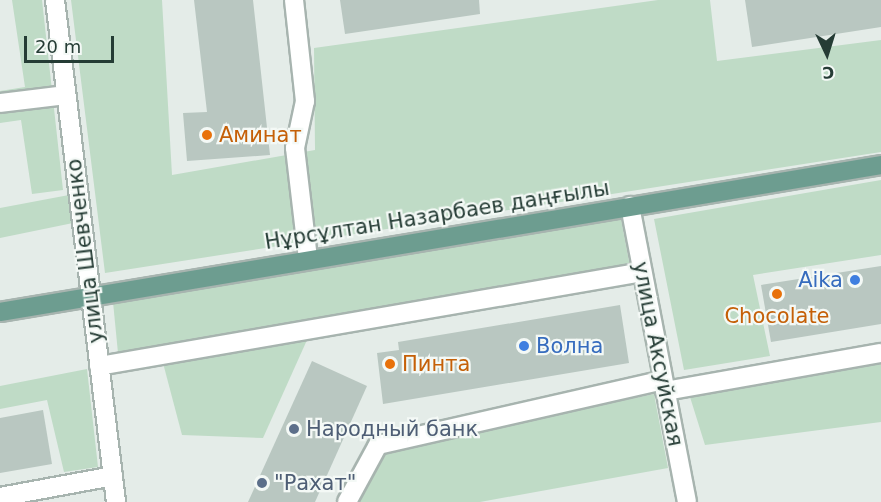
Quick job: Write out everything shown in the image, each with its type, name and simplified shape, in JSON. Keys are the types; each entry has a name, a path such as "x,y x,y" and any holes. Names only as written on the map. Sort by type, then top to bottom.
{"main road":[{"name":"Нұрсұлтан Назарбаев даңғылы","path":"0,312 89,294 881,165"}],"street":[{"name":"улица Шевченко","path":"55,0 116,502"},
{"path":"294,0 305,101 295,148 308,259"},
{"path":"0,103 66,94"},
{"name":"улица Аксуйская","path":"630,206 687,502"},
{"path":"99,366 642,272"},
{"path":"347,502 378,445 664,386 881,352"},
{"path":"0,497 113,476"}],"green space":[{"path":"12,0 42,0 63,190 32,194 21,120 0,123 0,91 25,87"},
{"path":"71,0 162,0 172,175 315,150 314,48 658,0 710,0 717,61 881,40 881,152 105,273"},
{"path":"881,180 881,255 753,275 770,356 684,370 654,219"},
{"path":"69,195 73,223 0,238 0,208"},
{"path":"620,214 630,266 118,353 113,302"},
{"path":"307,340 263,438 182,435 163,363"},
{"path":"881,364 881,422 705,445 690,397"},
{"path":"87,369 98,467 64,472 47,400 0,409 0,386"},
{"path":"654,394 668,468 480,502 358,502 383,450"}],"building":[{"path":"194,0 253,0 270,155 187,161 183,113 207,112"},
{"path":"340,0 479,0 480,14 345,34"},
{"path":"745,0 881,0 881,27 752,47"},
{"path":"881,266 881,324 771,342 761,285"},
{"path":"620,305 629,363 383,404 377,353 399,350 398,342"},
{"path":"312,361 367,386 315,502 248,502"},
{"path":"43,410 52,464 0,473 0,418"}],"place":[{"name":"Аминат","path":"207,135"},
{"name":"Aika","path":"855,280"},
{"name":"Chocolate","path":"777,294"},
{"name":"Волна","path":"524,346"},
{"name":"Пинта","path":"390,364"},
{"name":"Народный банк","path":"294,429"},
{"name":"\"Рахат\"","path":"262,483"}]}
